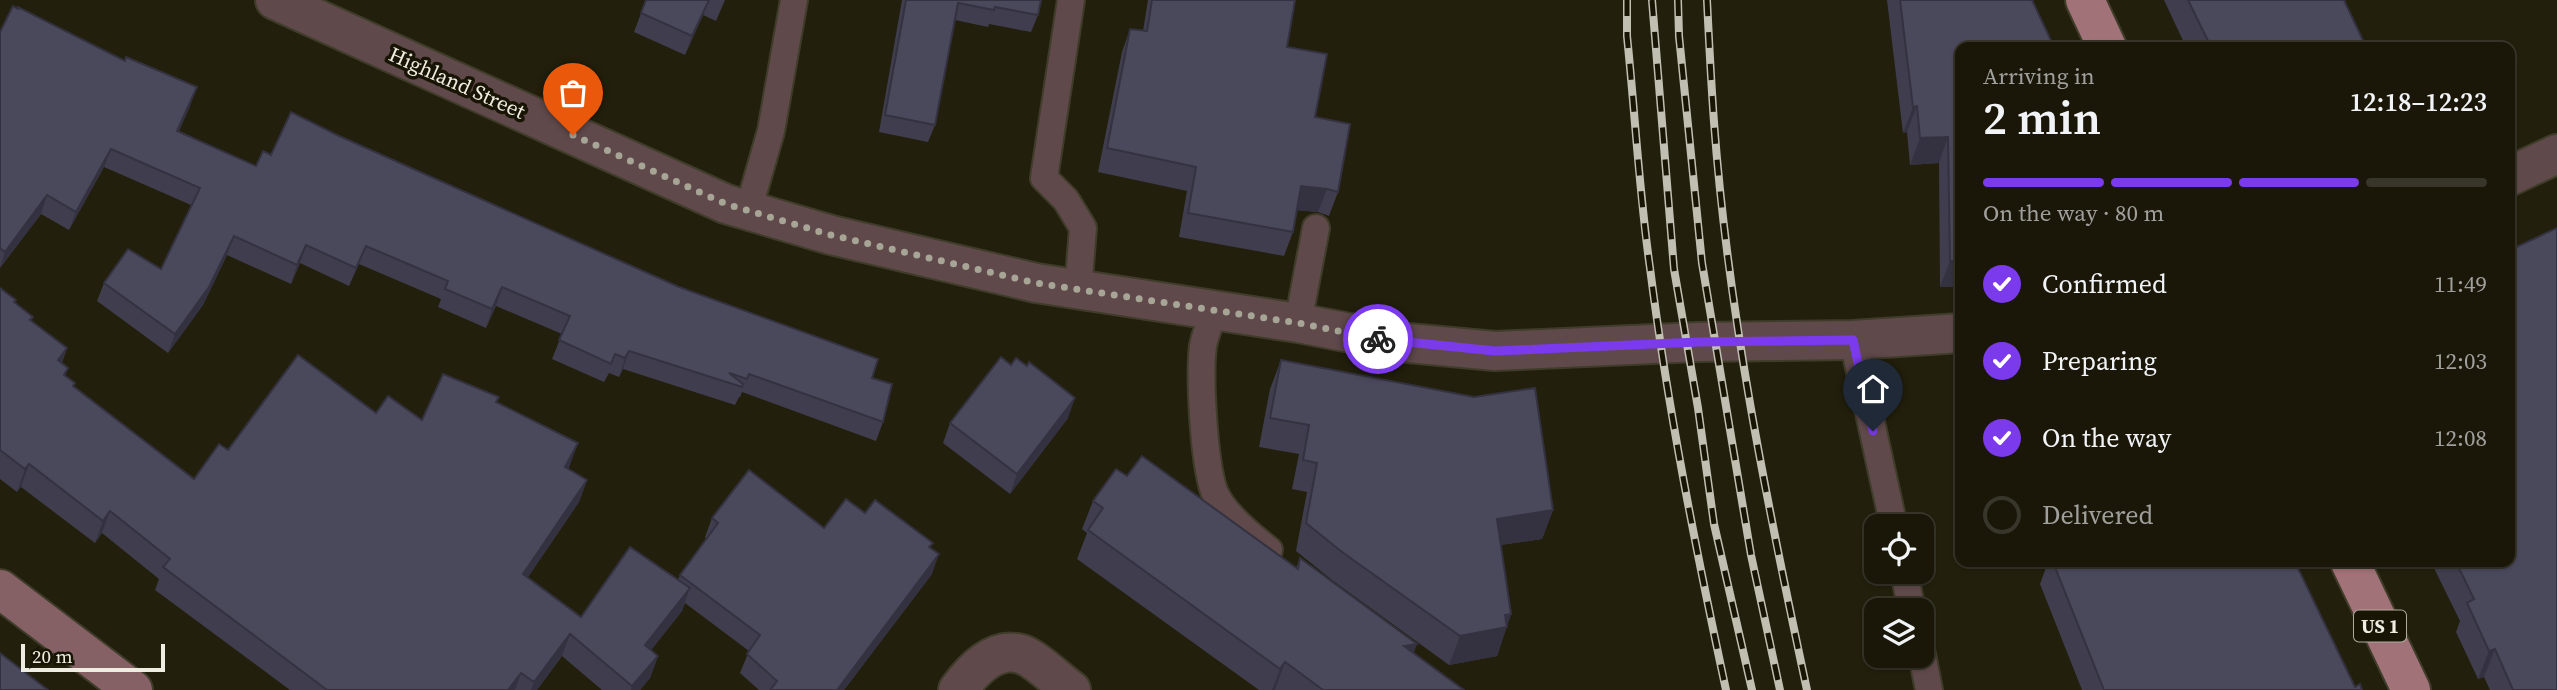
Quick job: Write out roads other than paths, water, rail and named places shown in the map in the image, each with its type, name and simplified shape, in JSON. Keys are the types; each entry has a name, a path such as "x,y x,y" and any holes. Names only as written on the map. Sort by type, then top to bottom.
{"main road":[{"path":"2085,0 2105,42"},
{"name":"US 1","path":"2352,567 2410,690"}],"street":[{"name":"Highland Street","path":"275,0 726,204 831,235 925,258 1078,290 1298,323 1397,342 1495,351 1698,342 1853,340 1955,333"},
{"path":"2515,174 2557,154"},
{"path":"0,589 133,690"},
{"path":"958,690 975,667 1003,653 1023,654 1071,690"}],"lane":[{"path":"748,211 771,131 794,0"},
{"path":"1072,0 1044,178 1066,200 1083,228 1078,290"},
{"path":"1298,323 1316,228"},
{"path":"1214,310 1203,345 1202,393 1207,455 1214,493 1241,528 1292,569"},
{"path":"1853,340 1891,514"},
{"path":"1925,668 1930,690"}],"railway":[{"path":"1627,0 1627,36 1640,181 1657,321 1684,480 1726,690"},
{"path":"1652,0 1674,269 1698,408 1714,524 1752,690"},
{"path":"1678,0 1679,36 1702,263 1751,555 1780,690"},
{"path":"1707,0 1720,194 1739,336 1764,478 1807,690"}]}
